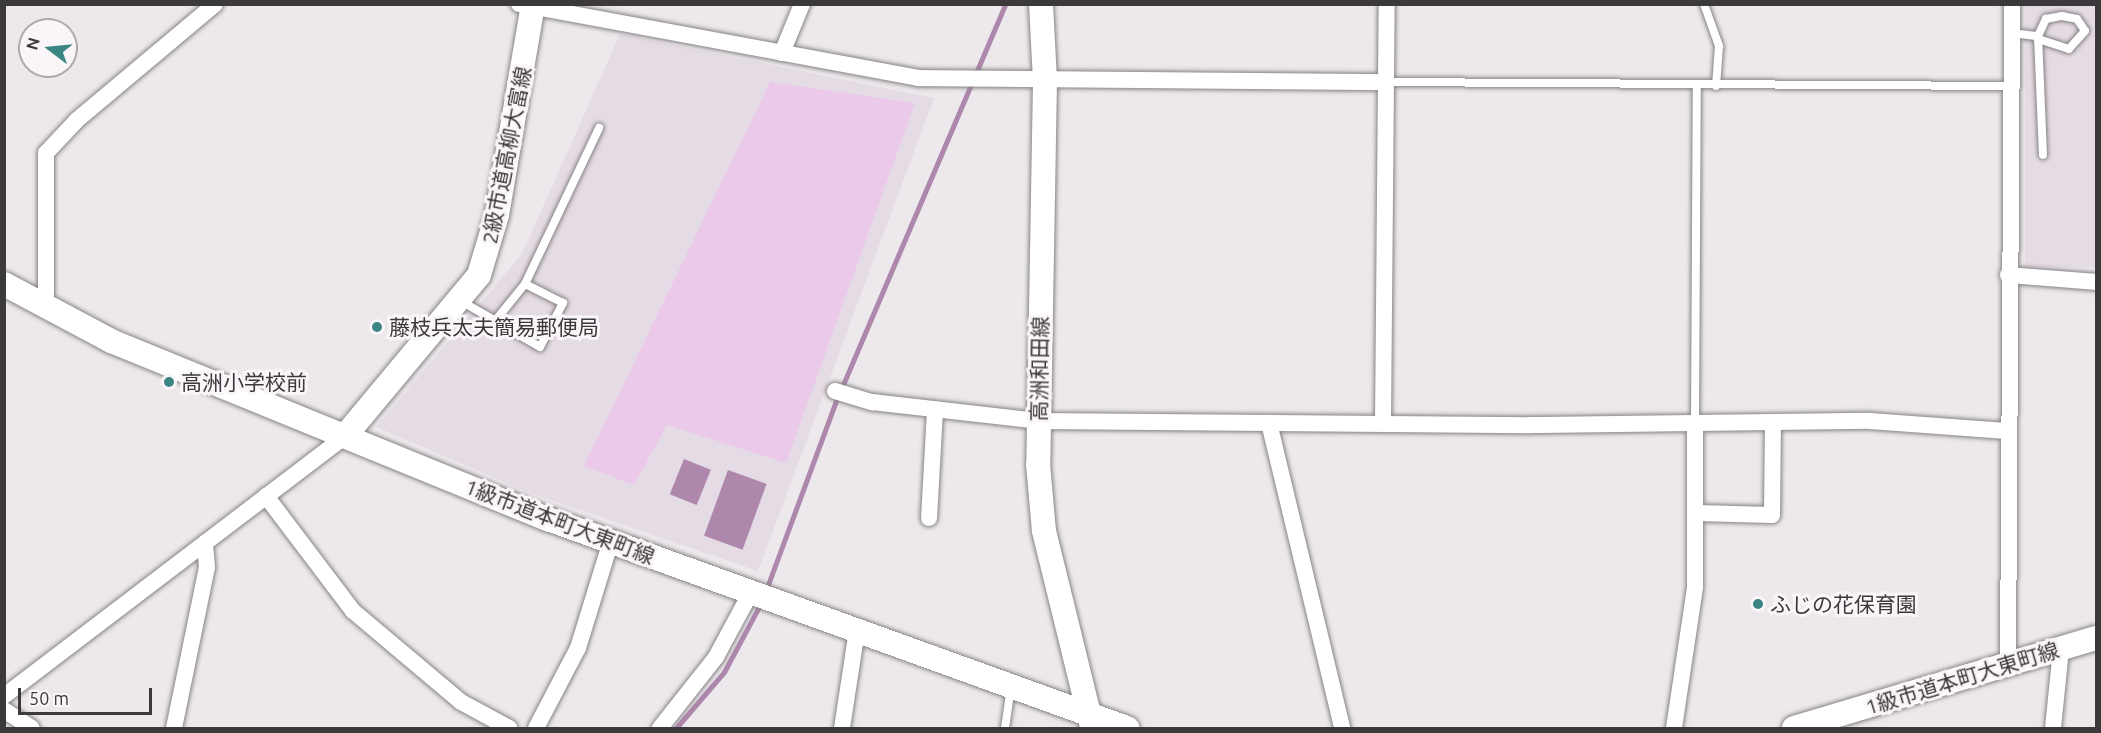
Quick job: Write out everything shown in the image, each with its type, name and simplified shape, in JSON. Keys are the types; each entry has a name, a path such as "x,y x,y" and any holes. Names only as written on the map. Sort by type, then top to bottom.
{"street":[{"path":"46,305 46,153 77,120 215,4"},
{"path":"782,52 802,4"},
{"name":"高洲和田線","path":"1041,4 1045,80 1038,421 1044,531 1091,722"},
{"path":"1383,423 1387,4"},
{"path":"2008,664 2007,431 2012,4"},
{"path":"528,5 918,78 1387,82"},
{"name":"2級市道高柳大富線","path":"345,436 460,301 489,249 528,5"},
{"path":"2008,274 2097,282"},
{"name":"1級市道本町大東町線","path":"4,284 111,341 345,436 611,541 1012,686 1091,722 1127,729"},
{"path":"835,391 935,409 1038,421 1773,424 1870,421 2007,431"},
{"path":"929,518 935,409"},
{"path":"1269,423 1342,729"},
{"path":"1674,729 1695,587 1697,513 1695,424"},
{"path":"1697,513 1772,514 1773,424"},
{"path":"4,696 345,436"},
{"path":"267,496 353,611 461,702 509,729"},
{"path":"536,729 578,648 611,541"},
{"path":"174,729 207,567 205,543"},
{"path":"660,729 716,657 751,592"},
{"path":"842,729 857,630"},
{"name":"1級市道本町大東町線","path":"1794,729 2097,638"},
{"path":"2053,729 2061,649"},
{"path":"4,710 24,727"}],"lane":[{"path":"1704,4 1719,46 1716,86"},
{"path":"2012,33 2038,38 2069,49 2085,31 2077,19 2062,16 2046,19 2038,38 2043,155"},
{"path":"1387,82 1697,86 2012,86"},
{"path":"1695,424 1697,86"},
{"path":"495,321 525,284 599,128"},
{"path":"460,301 540,346 562,303 525,284"},
{"path":"1005,729 1012,686"}],"shaded area":[{"path":"2025,5 2096,5 2096,267 2025,267"},
{"path":"620,34 934,98 758,571 530,493 376,427 522,254"},
{"path":"770,82 915,103 786,463 667,425 634,485 584,466"},
{"path":"684,459 711,470 697,505 670,494"},
{"path":"728,470 767,484 743,550 704,536"}],"waterway":[{"path":"766,590 836,401 1005,4"},
{"path":"676,728 724,672 762,601"}],"place":[{"name":"藤枝兵太夫簡易郵便局","path":"377,327"},
{"name":"高洲小学校前","path":"169,382"},
{"name":"ふじの花保育園","path":"1758,604"}]}
